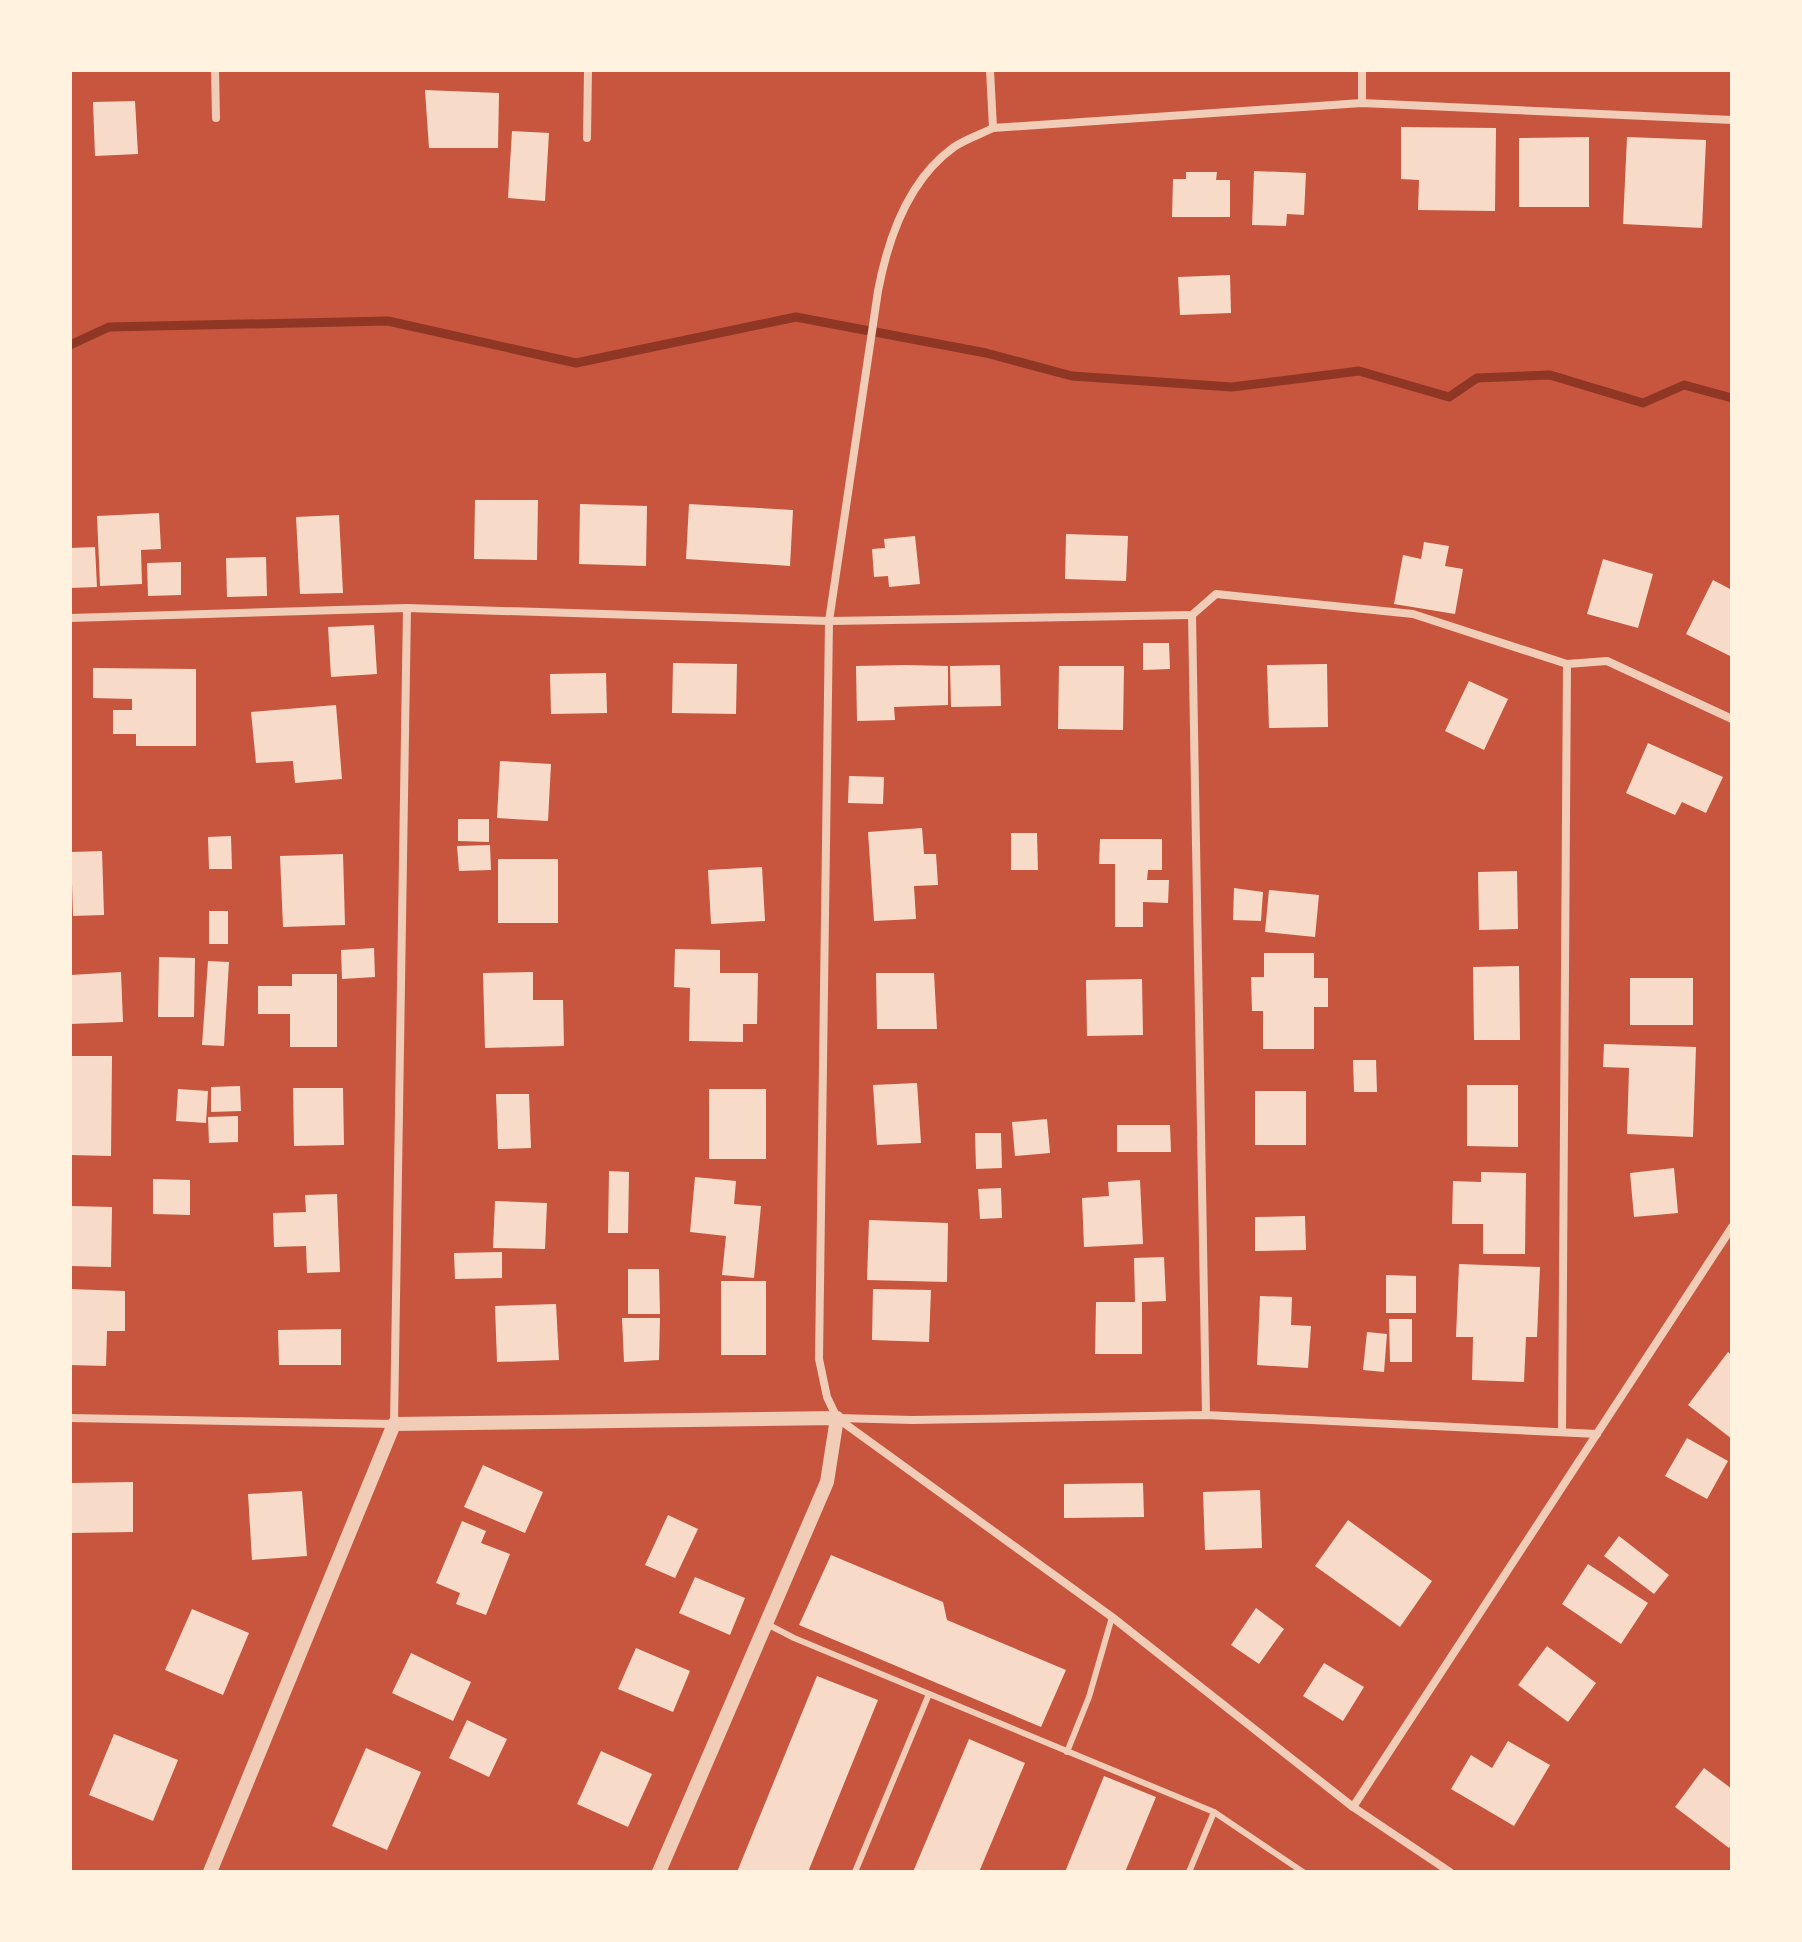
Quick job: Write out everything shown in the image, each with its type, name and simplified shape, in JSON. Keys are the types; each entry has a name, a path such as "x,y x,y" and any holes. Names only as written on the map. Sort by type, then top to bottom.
{"street":[{"path":"215,70 216,118"},
{"path":"587,138 588,70"},
{"path":"990,70 993,128"},
{"path":"1362,70 1362,103"},
{"path":"1450,1872 1353,1807 1112,1617 837,1418 827,1397 819,1359 829,621 878,291 885,254 905,206 926,174 955,147 993,128 1362,103 1732,120"},
{"path":"70,618 407,608 829,621 1192,615 1216,594 1413,614 1567,664 1607,661 1732,719"},
{"path":"210,1872 394,1424 407,608"},
{"path":"1192,615 1206,1415"},
{"path":"1562,1431 1567,664"},
{"path":"1353,1807 1732,1227"},
{"path":"70,1418 394,1424 1206,1415 1597,1434"},
{"path":"659,1872 827,1482 837,1418"}],"lane":[{"path":"1067,1752 1089,1697 1112,1617"},
{"path":"767,1624 1214,1812 1303,1872"},
{"path":"855,1872 929,1694"},
{"path":"1189,1872 1214,1812"}],"building":[{"path":"425,90 499,93 498,148 429,148"},
{"path":"135,101 138,154 95,156 93,102"},
{"path":"1401,127 1496,128 1495,211 1418,210 1419,180 1401,179"},
{"path":"512,131 549,133 545,201 508,198"},
{"path":"1589,137 1589,207 1519,207 1519,138"},
{"path":"1627,137 1706,140 1702,228 1623,224"},
{"path":"1254,171 1306,173 1304,215 1287,214 1286,226 1252,225"},
{"path":"1186,172 1217,172 1216,180 1230,180 1230,217 1172,217 1173,179 1186,179"},
{"path":"1230,275 1231,313 1180,315 1178,277"},
{"path":"475,500 538,500 537,560 474,559"},
{"path":"580,504 647,506 646,566 579,564"},
{"path":"689,504 793,510 790,566 686,559"},
{"path":"159,513 161,549 141,550 142,584 100,586 97,516"},
{"path":"339,515 343,593 300,594 296,517"},
{"path":"1066,534 1128,536 1126,581 1065,579"},
{"path":"915,536 920,584 889,587 888,576 874,577 872,549 885,548 884,539"},
{"path":"1424,542 1449,546 1445,566 1463,569 1455,614 1394,604 1403,555 1421,559"},
{"path":"95,547 97,587 70,588 70,548"},
{"path":"266,557 267,596 227,597 226,558"},
{"path":"1603,559 1653,574 1638,628 1587,614"},
{"path":"181,562 181,595 148,596 147,563"},
{"path":"1713,580 1732,590 1732,657 1686,634"},
{"path":"374,625 377,674 331,677 328,627"},
{"path":"1143,643 1169,643 1170,669 1143,670"},
{"path":"673,663 737,664 736,714 672,713"},
{"path":"1327,664 1328,727 1269,728 1267,665"},
{"path":"1000,665 1001,706 951,707 950,666"},
{"path":"856,666 948,666 948,705 894,707 895,720 857,721"},
{"path":"1059,666 1124,666 1123,730 1058,729"},
{"path":"93,668 196,669 196,746 136,746 136,734 113,734 113,710 132,710 132,699 93,698"},
{"path":"606,673 607,713 551,714 550,674"},
{"path":"1469,681 1508,699 1484,750 1445,731"},
{"path":"336,705 342,779 295,783 293,761 256,763 251,712"},
{"path":"1648,743 1723,777 1706,813 1682,802 1675,815 1626,793"},
{"path":"500,761 551,764 548,821 497,818"},
{"path":"849,776 884,777 883,804 848,803"},
{"path":"458,819 489,819 489,842 458,841"},
{"path":"922,828 924,854 936,854 938,885 914,886 916,919 874,921 868,832"},
{"path":"1011,833 1037,833 1038,870 1011,870"},
{"path":"231,836 232,869 209,869 208,837"},
{"path":"1100,839 1162,839 1162,870 1148,870 1147,880 1169,880 1168,903 1143,902 1143,927 1115,927 1115,864 1099,864"},
{"path":"490,845 491,870 459,871 457,846"},
{"path":"102,851 104,915 73,916 71,852"},
{"path":"343,854 345,925 283,927 280,856"},
{"path":"498,859 558,859 558,923 498,923"},
{"path":"762,867 765,921 711,924 708,870"},
{"path":"1517,871 1518,929 1479,930 1478,872"},
{"path":"1234,888 1263,892 1261,921 1233,920"},
{"path":"1269,890 1319,895 1315,937 1265,932"},
{"path":"209,911 228,911 228,944 209,944"},
{"path":"374,948 375,977 342,979 341,950"},
{"path":"675,949 720,950 720,973 758,973 757,1024 743,1024 743,1042 689,1041 690,988 674,987"},
{"path":"1264,953 1314,953 1314,978 1328,978 1328,1007 1314,1007 1314,1049 1263,1049 1263,1011 1252,1011 1251,977 1264,977"},
{"path":"159,957 195,958 194,1017 158,1017"},
{"path":"208,961 229,962 224,1046 202,1045"},
{"path":"1519,966 1520,1040 1474,1040 1473,967"},
{"path":"121,972 123,1022 70,1024 70,975"},
{"path":"533,972 533,1000 563,1000 564,1046 485,1048 483,973"},
{"path":"876,973 934,973 937,1029 877,1029"},
{"path":"292,974 337,974 337,1047 290,1047 290,1014 258,1014 258,986 292,986"},
{"path":"1630,978 1693,978 1693,1025 1630,1025"},
{"path":"1142,979 1143,1035 1087,1036 1086,980"},
{"path":"1604,1044 1696,1047 1693,1137 1627,1134 1629,1068 1603,1067"},
{"path":"70,1056 112,1056 111,1156 70,1155"},
{"path":"1353,1060 1376,1060 1377,1092 1354,1092"},
{"path":"917,1083 921,1143 877,1145 873,1085"},
{"path":"1467,1085 1518,1085 1518,1147 1467,1146"},
{"path":"240,1086 241,1111 211,1112 211,1087"},
{"path":"293,1088 343,1088 344,1145 294,1146"},
{"path":"178,1089 208,1091 206,1123 176,1121"},
{"path":"709,1089 766,1089 766,1159 709,1159"},
{"path":"1255,1091 1306,1091 1306,1145 1255,1145"},
{"path":"496,1094 529,1094 531,1148 498,1149"},
{"path":"238,1116 238,1142 209,1143 208,1117"},
{"path":"1047,1119 1050,1153 1015,1156 1012,1122"},
{"path":"1117,1125 1170,1125 1171,1152 1117,1152"},
{"path":"975,1133 1001,1133 1002,1168 976,1169"},
{"path":"1674,1168 1678,1213 1634,1217 1630,1173"},
{"path":"609,1171 629,1172 628,1233 608,1233"},
{"path":"1481,1172 1526,1173 1525,1254 1483,1254 1483,1224 1452,1224 1453,1181 1481,1182"},
{"path":"695,1177 736,1181 734,1204 761,1206 754,1278 722,1275 726,1236 690,1232"},
{"path":"153,1179 190,1180 190,1215 153,1214"},
{"path":"1140,1180 1143,1244 1084,1247 1082,1198 1109,1196 1108,1182"},
{"path":"1001,1188 1002,1218 980,1219 978,1189"},
{"path":"337,1194 340,1272 307,1273 306,1246 274,1247 273,1213 306,1212 305,1195"},
{"path":"495,1201 547,1203 545,1249 493,1248"},
{"path":"71,1206 112,1207 111,1267 70,1266"},
{"path":"1305,1216 1306,1250 1255,1251 1255,1217"},
{"path":"869,1220 948,1223 947,1282 867,1280"},
{"path":"502,1252 502,1278 455,1279 454,1253"},
{"path":"1164,1257 1166,1301 1142,1302 1142,1354 1095,1354 1096,1302 1135,1302 1134,1258"},
{"path":"1459,1264 1540,1267 1537,1337 1526,1337 1524,1382 1472,1380 1473,1337 1456,1337"},
{"path":"628,1269 659,1269 660,1314 628,1314"},
{"path":"1386,1275 1416,1276 1416,1313 1386,1313"},
{"path":"721,1281 766,1281 766,1355 721,1355"},
{"path":"70,1289 125,1291 125,1331 107,1331 106,1366 70,1365"},
{"path":"873,1289 931,1290 929,1342 872,1340"},
{"path":"1260,1296 1292,1297 1291,1325 1311,1326 1308,1368 1257,1365"},
{"path":"556,1304 559,1360 497,1362 495,1306"},
{"path":"622,1318 660,1318 659,1360 624,1362"},
{"path":"1389,1319 1412,1319 1412,1362 1390,1362"},
{"path":"341,1329 341,1365 279,1365 278,1330"},
{"path":"1367,1332 1387,1334 1384,1372 1363,1370"},
{"path":"1728,1352 1732,1355 1732,1439 1688,1405"},
{"path":"1687,1438 1728,1461 1707,1499 1665,1476"},
{"path":"483,1465 543,1492 525,1533 464,1507"},
{"path":"133,1482 133,1532 70,1533 70,1483"},
{"path":"1143,1483 1144,1517 1064,1518 1064,1484"},
{"path":"1260,1490 1262,1548 1205,1550 1203,1492"},
{"path":"302,1491 307,1556 252,1560 248,1494"},
{"path":"668,1515 698,1529 675,1578 645,1565"},
{"path":"1348,1520 1432,1581 1400,1627 1315,1566"},
{"path":"462,1521 486,1531 481,1543 510,1554 486,1615 456,1604 460,1593 436,1583"},
{"path":"1619,1536 1669,1575 1654,1594 1604,1556"},
{"path":"831,1555 943,1602 947,1620 1066,1670 1041,1727 799,1625"},
{"path":"1588,1564 1648,1603 1621,1644 1562,1604"},
{"path":"695,1577 745,1598 730,1635 679,1613"},
{"path":"1256,1608 1284,1629 1259,1664 1231,1645"},
{"path":"192,1609 249,1633 223,1695 165,1670"},
{"path":"1547,1646 1596,1683 1568,1722 1518,1685"},
{"path":"636,1648 690,1671 673,1712 618,1689"},
{"path":"411,1653 471,1682 453,1721 392,1693"},
{"path":"1324,1663 1364,1687 1343,1721 1303,1696"},
{"path":"817,1676 878,1700 808,1872 737,1872"},
{"path":"467,1720 507,1739 489,1777 449,1758"},
{"path":"114,1734 178,1760 153,1821 89,1795"},
{"path":"969,1739 1025,1763 979,1872 913,1872"},
{"path":"1508,1741 1550,1765 1514,1826 1451,1789 1471,1755 1492,1768"},
{"path":"366,1748 421,1772 387,1850 332,1826"},
{"path":"601,1751 652,1774 628,1827 577,1804"},
{"path":"1704,1768 1732,1789 1732,1844 1729,1848 1675,1807"},
{"path":"1104,1776 1156,1797 1125,1872 1065,1872"}],"waterway":[{"path":"70,345 109,327 388,321 576,363 796,317 986,353 1072,376 1232,387 1359,371 1449,397 1477,378 1550,375 1643,403 1684,385 1732,398"}]}
